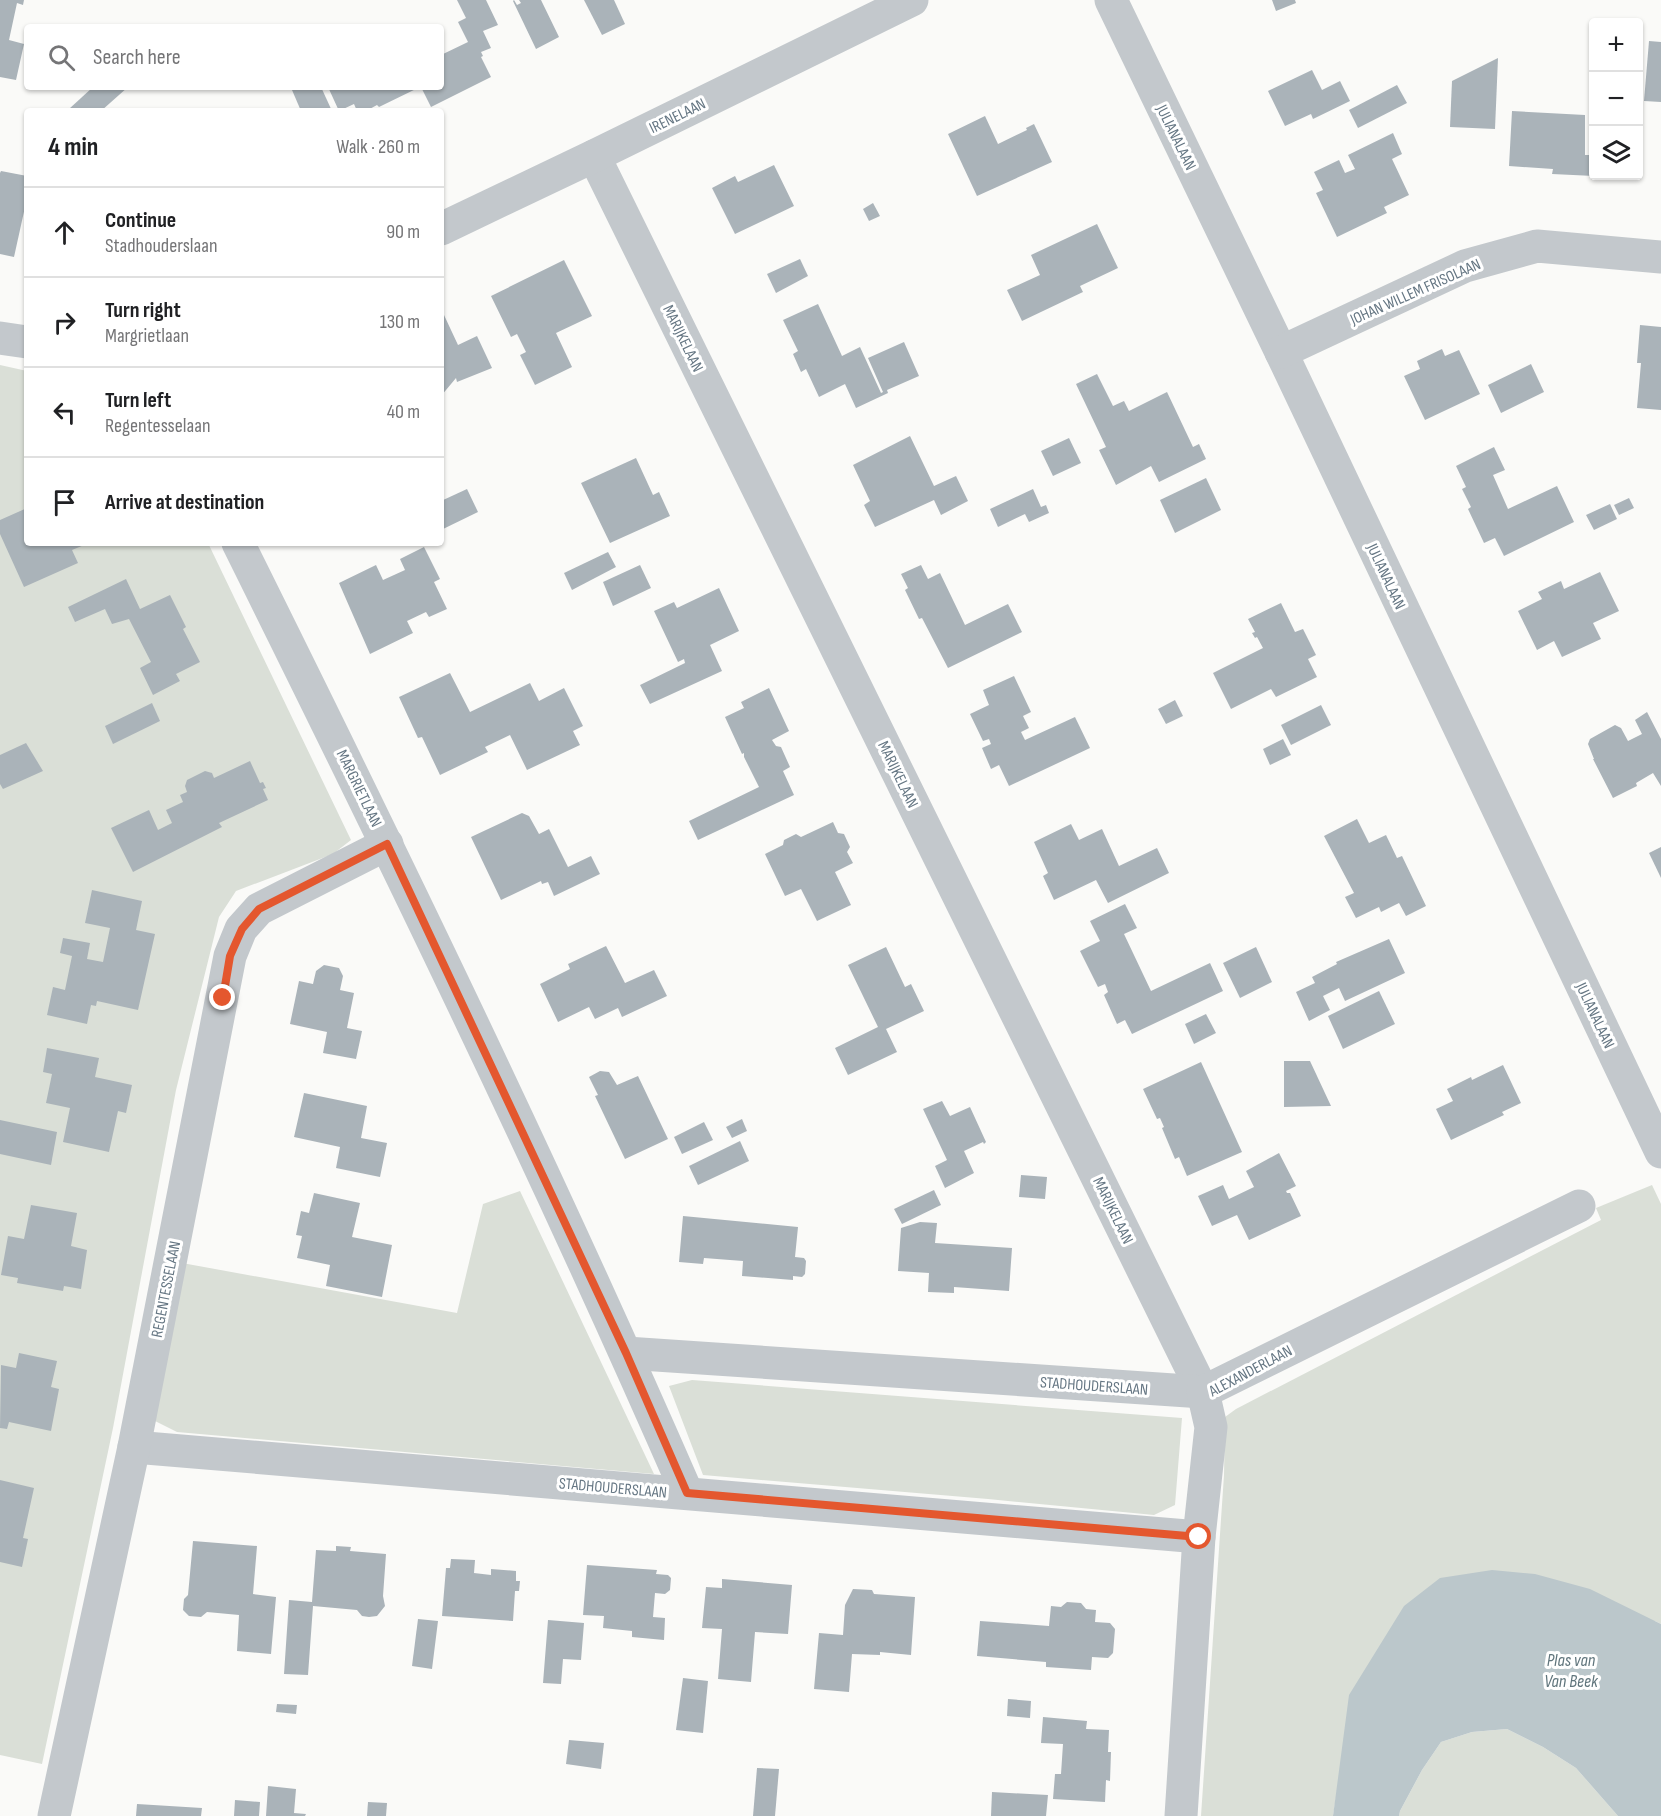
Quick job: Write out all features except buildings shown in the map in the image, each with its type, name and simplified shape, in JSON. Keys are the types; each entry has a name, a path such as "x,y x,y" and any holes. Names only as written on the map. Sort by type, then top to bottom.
{"street":[{"name":"IRENELAAN","path":"444,228 912,0"},
{"name":"JULIANALAAN","path":"1111,0 1661,1152"},
{"name":"MARIJKELAAN","path":"594,156 1203,1392"},
{"name":"JOHAN WILLEM FRISOLAAN","path":"1281,352 1465,266 1537,246 1661,257"},
{"path":"0,338 24,342"},
{"name":"MARGRIETLAAN","path":"239,546 387,844 626,1353 687,1493"},
{"name":"REGENTESSELAAN","path":"54,1816 134,1447 230,956 242,929 259,909 387,844"},
{"name":"ALEXANDERLAAN","path":"1180,1816 1199,1537 1211,1427 1203,1392 1579,1206"},
{"name":"STADHOUDERSLAAN","path":"626,1353 1203,1392"},
{"name":"STADHOUDERSLAAN","path":"134,1447 1199,1537"}],"shaded area":[{"path":"0,365 24,370 24,546 209,546 351,840 333,854 236,891 219,917 176,1090 113,1428 42,1764 0,1755"},
{"path":"1652,1185 1661,1204 1661,1624 1655,1621 1340,1772 1333,1816 1201,1816 1224,1475 1225,1417 1236,1409 1601,1220 1596,1208"},
{"path":"520,1191 654,1474 177,1432 153,1420 182,1263 457,1313 483,1204"},
{"path":"692,1380 1182,1418 1175,1505 1154,1515 703,1475 669,1386"},
{"path":"1507,1729 1543,1747 1576,1768 1618,1816 1399,1816 1422,1770 1441,1742 1472,1732"}],"water":[{"name":"Plas van Van Beek","path":"1492,1570 1535,1574 1590,1589 1661,1624 1661,1816 1618,1816 1576,1768 1543,1747 1507,1729 1472,1732 1441,1742 1422,1770 1399,1816 1333,1816 1349,1695 1404,1606 1440,1578"}],"route":[{"path":"223,998 230,956 242,929 259,909 387,844 626,1353 687,1493 1199,1537"}]}
